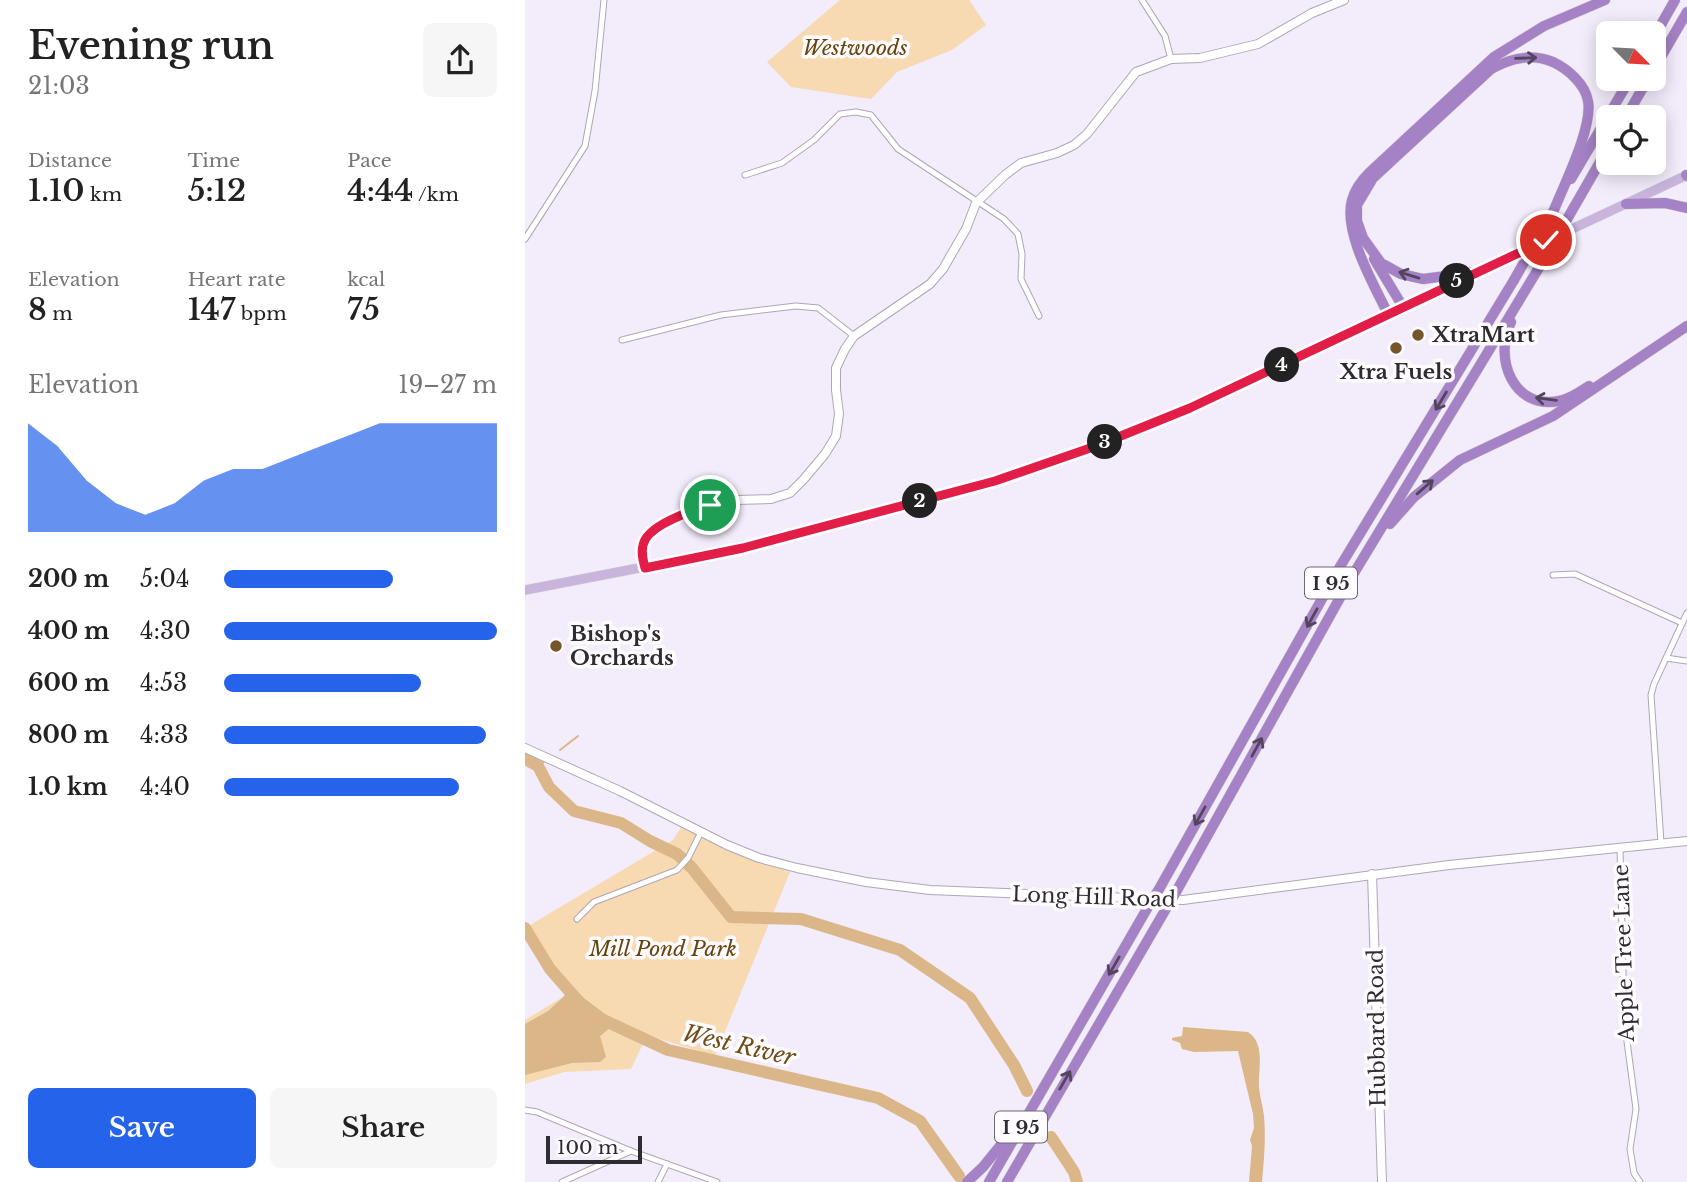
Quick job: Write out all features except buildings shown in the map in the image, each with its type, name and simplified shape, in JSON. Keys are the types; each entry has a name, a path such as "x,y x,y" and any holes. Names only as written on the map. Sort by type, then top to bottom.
{"highway":[{"path":"1388,314 1353,235 1351,202 1357,187 1494,57 1544,26 1605,0"},
{"path":"1663,21 1675,0"},
{"path":"1666,48 1687,12"},
{"path":"1403,307 1363,238 1357,221 1357,205 1373,178 1491,69 1505,61 1523,57 1544,58 1564,67 1580,83 1588,100 1588,121 1553,210"},
{"name":"I 95","path":"989,1182 1158,891 1341,565 1514,280 1622,91"},
{"name":"I 95","path":"1008,1180 1176,892 1351,578 1596,169"},
{"path":"1626,204 1665,203 1687,208"},
{"path":"1363,238 1381,263 1401,274 1423,279 1476,272"},
{"path":"1537,271 1509,327 1503,349 1505,369 1516,385 1529,396 1544,401 1559,401 1578,393 1687,318"},
{"path":"1351,578 1394,518 1437,477 1481,448 1553,416 1687,326"},
{"path":"967,1182 1012,1131 1053,1072"}],"main road":[{"path":"525,590 743,548 995,481 1157,422 1687,176"}],"street":[{"path":"525,239 585,146 604,0"},
{"path":"1142,0 1165,36 1171,59"},
{"path":"645,568 643,543 656,528 710,505 737,500 771,499 790,493 803,480 836,436 839,414 837,368 845,349 854,336 930,284 943,269 966,229 976,203 1005,175 1021,163 1057,153 1074,145 1087,134 1136,72 1171,59 1200,58 1258,44 1312,13 1344,0"},
{"path":"745,175 782,163 814,140 840,114 856,112 871,115 898,149 1004,219 1018,234 1022,254 1021,279 1039,316"},
{"path":"622,340 721,314 796,306 818,308 854,336"},
{"path":"1553,575 1575,574 1682,623"},
{"path":"1661,843 1651,695 1687,613"},
{"path":"1666,658 1687,662"},
{"name":"Long Hill Road","path":"525,748 747,853 786,866 878,884 938,891 1183,900 1372,874 1687,841"},
{"path":"577,919 594,902 669,874 684,864 701,832"},
{"name":"Apple Tree Lane","path":"1620,847 1624,1019 1636,1101 1630,1149 1634,1173 1640,1182"},
{"name":"Hubbard Road","path":"1372,874 1382,1182"},
{"path":"525,1110 537,1112 631,1151 717,1182"},
{"path":"562,1182 631,1151"},
{"path":"658,1182 667,1164"}],"green space":[{"name":"Westwoods","path":"840,0 969,0 986,25 952,50 897,72 871,99 791,87 767,62"},
{"name":"Mill Pond Park","path":"682,826 737,853 790,872 715,1056 647,1035 631,1069 564,1072 525,1084 525,1020 563,997 565,990 551,973 525,928 673,840"}],"shaded area":[{"path":"572,989 613,1020 611,1027 600,1036 606,1057 600,1062 572,1063 525,1075 525,1024 548,1011"},
{"path":"1183,1027 1248,1032 1254,1037 1259,1050 1259,1088 1265,1124 1262,1182 1249,1182 1253,1114 1238,1051 1194,1052 1182,1049 1180,1043 1172,1038 1182,1036"}],"waterway":[{"path":"560,750 578,736"},
{"path":"525,759 538,766 549,787 574,811 621,823 677,854 692,868 731,917 801,919 900,950 970,998 1014,1065 1027,1091"},
{"path":"538,766 545,761"},
{"name":"West River","path":"525,928 550,969 580,1003"},
{"name":"West River","path":"597,1017 668,1050 878,1098 920,1121 959,1176"},
{"path":"1051,1137 1074,1172 1077,1182"}],"place":[{"name":"XtraMart","path":"1418,335"},
{"name":"Xtra Fuels","path":"1396,348"},
{"name":"Bishop's Orchards","path":"556,646"}],"route":[{"path":"710,505 656,528 647,535 642,555 645,568 743,548 995,481 1096,446 1190,408 1546,240"}]}
